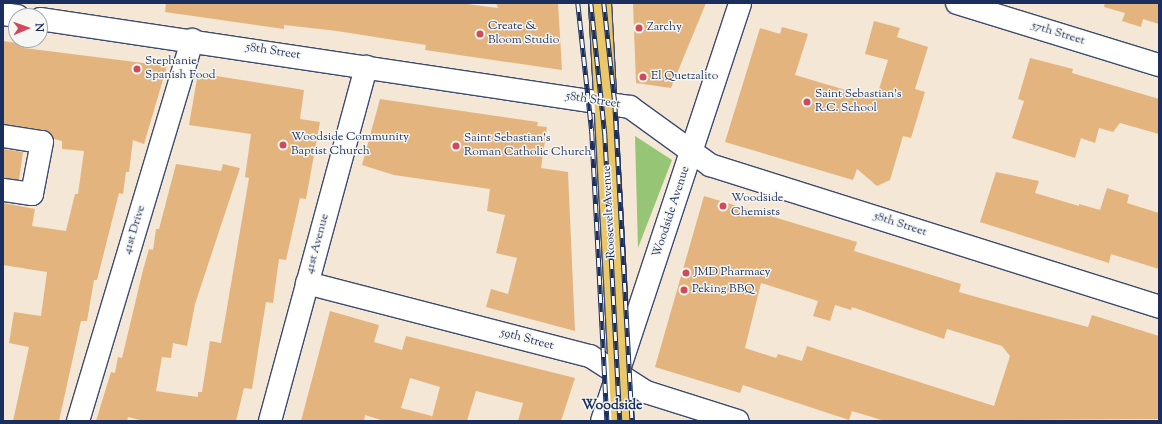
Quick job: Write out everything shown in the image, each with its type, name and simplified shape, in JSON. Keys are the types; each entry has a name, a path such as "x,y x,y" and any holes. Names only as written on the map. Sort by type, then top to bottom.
{"main road":[{"name":"Roosevelt Avenue","path":"600,3 607,104 619,375 623,421"}],"street":[{"name":"Woodside Avenue","path":"602,421 619,375 740,3"},
{"name":"57th Street","path":"963,4 1159,65"},
{"name":"58th Street","path":"48,20 192,40 630,107 710,165 1159,307"},
{"name":"41st Drive","path":"78,421 192,40"},
{"name":"41st Avenue","path":"270,421 366,67"},
{"path":"3,136 42,142 32,194 3,190"},
{"name":"59th Street","path":"307,283 590,356 646,392 738,421"}],"green space":[{"path":"635,136 672,160 638,248"}],"building":[{"path":"166,3 459,3 498,8 496,3 558,3 562,70 425,50 426,45 337,31 284,25 284,29 165,12"},
{"path":"633,3 706,3 671,88 636,83"},
{"path":"1105,3 1159,3 1159,24 1143,19 1141,27 1122,21 1125,13 1104,7"},
{"name":"Saint Sebastian's R.C. School","path":"874,21 900,28 897,37 928,47 915,89 925,92 911,138 903,136 890,180 877,186 857,169 853,180 725,142 760,28 780,34 782,27 808,34 795,75 876,99 888,60 865,54"},
{"path":"3,41 8,42 8,48 24,48 167,66 144,144 133,140 129,172 126,172 123,194 119,193 97,280 94,280 87,321 81,321 59,421 13,421 29,347 9,343 14,312 41,316 47,272 3,265 3,203 35,209 32,226 66,231 75,194 78,194 84,151 62,149 62,141 54,139 44,130 3,124"},
{"path":"1030,58 1073,69 1072,73 1159,99 1159,134 1120,123 1113,132 1099,128 1095,143 1081,138 1075,158 1012,138 1024,101 1018,99"},
{"path":"198,73 304,90 300,119 320,122 306,199 300,198 286,260 279,259 273,303 266,302 252,389 244,388 236,421 144,421 128,417 127,421 96,421 111,372 115,373 118,357 122,358 143,270 149,249 153,250 156,229 159,229 176,164 221,171 223,164 240,168 195,304 187,346 173,343 171,358 162,357 156,391 198,397 198,392 202,392 210,341 221,343 249,178 245,177 251,134 189,125"},
{"path":"380,99 538,122 537,126 547,127 541,168 568,172 575,331 486,307 491,289 508,294 517,258 496,253 505,215 487,211 490,189 394,175 362,165"},
{"path":"3,149 23,152 19,180 3,178"},
{"path":"996,172 1039,181 1035,193 1079,206 1079,204 1100,210 1107,188 1129,195 1127,203 1159,213 1159,269 1111,254 1109,263 980,222"},
{"path":"704,196 857,242 854,251 961,284 959,292 1088,327 1092,315 1159,336 1159,419 885,421 852,411 849,420 743,385 740,393 655,367","holes":["761,283 818,301 813,316 830,321 835,305 851,310 852,307 944,339 947,329 1002,346 1010,356 994,406 807,346 802,361 778,354 776,358 745,348"]},
{"path":"330,311 379,325 374,342 402,350 406,336 575,378 561,421 518,421 523,403 476,391 467,421 431,421 384,421 365,415 364,421 301,421","holes":["410,378 440,387 431,421 432,416 401,408"]}],"railway":[{"path":"578,3 592,132 607,421"},
{"path":"591,3 605,134 620,421"},
{"path":"604,3 615,103 632,421"}],"place":[{"name":"Zarchy","path":"639,28"},
{"name":"Create & Bloom Studio","path":"480,34"},
{"name":"Stephanie Spanish Food","path":"137,69"},
{"name":"El Quetzalito","path":"643,77"},
{"name":"Saint Sebastian's R.C. School","path":"807,102"},
{"name":"Woodside Community Baptist Church","path":"283,145"},
{"name":"Saint Sebastian's Roman Catholic Church","path":"456,146"},
{"name":"Woodside Chemists","path":"723,206"},
{"name":"JMD Pharmacy","path":"686,273"},
{"name":"Peking BBQ","path":"684,290"}],"district":[{"name":"Woodside","path":"612,406"}]}
